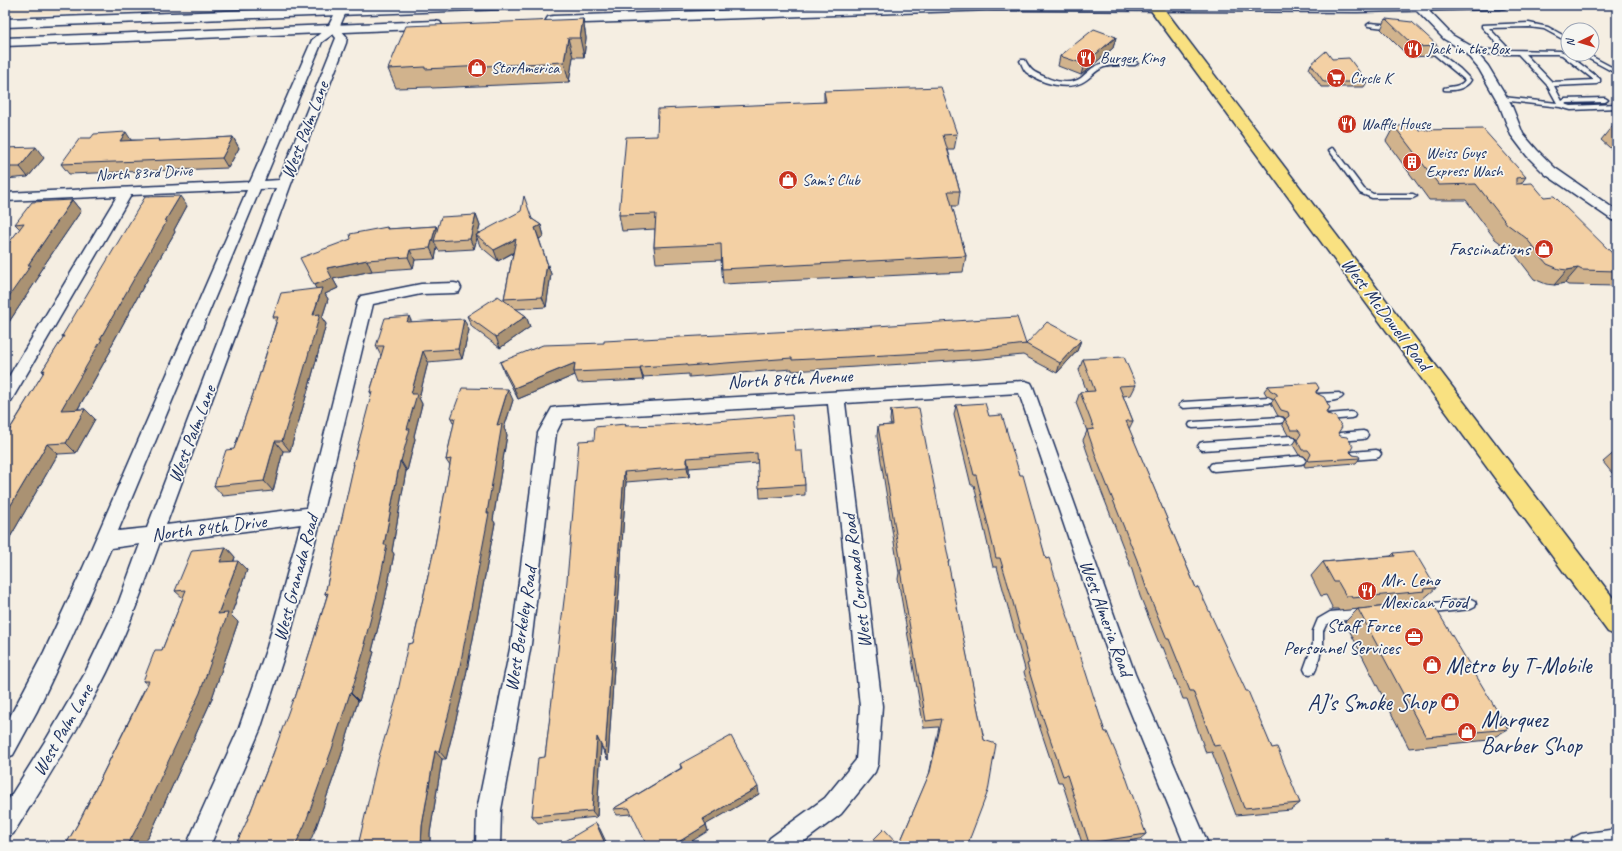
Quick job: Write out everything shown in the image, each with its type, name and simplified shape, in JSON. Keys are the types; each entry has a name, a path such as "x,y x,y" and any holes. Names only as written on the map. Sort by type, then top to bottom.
{"main road":[{"path":"5,24 342,8 505,5"},
{"path":"537,21 635,11 911,6 1154,5 1435,7 1500,5"},
{"name":"West McDowell Road","path":"1154,5 1617,624"},
{"path":"5,42 452,24"}],"street":[{"path":"1419,6 1448,38 1469,50"},
{"path":"1435,7 1444,17"},
{"path":"333,29 342,8"},
{"path":"1454,27 1463,38 1469,50 1484,68 1502,99 1517,135 1532,153 1550,171 1617,217"},
{"name":"West Palm Lane","path":"5,746 21,720 55,654 317,40 333,29 342,37 284,184 127,606 91,682 55,746 5,826"},
{"name":"North 83rd Drive","path":"5,197 284,184"},
{"path":"5,396 127,191"},
{"name":"West Granada Road","path":"198,846 249,730 277,647 313,514 366,300 421,289 454,288"},
{"name":"North 84th Avenue","path":"558,413 1025,387"},
{"name":"West Almeria Road","path":"1025,387 1125,674 1197,846"},
{"name":"West Coronado Road","path":"778,846 833,806 867,764 871,706 836,398"},
{"name":"West Berkeley Road","path":"488,846 489,810 521,644 547,433 558,413"},
{"name":"North 84th Drive","path":"104,541 313,514"},
{"path":"1581,846 1617,841"}],"lane":[{"path":"1370,25 1399,27"},
{"path":"1508,52 1484,26 1536,26 1546,28 1560,36"},
{"path":"1536,26 1539,30 1560,41"},
{"path":"1419,38 1447,63 1463,74 1468,80 1466,84 1460,87 1446,89"},
{"path":"1469,50 1558,52 1564,54 1597,79 1597,82 1550,84"},
{"path":"1520,52 1550,84 1561,105"},
{"path":"1600,56 1617,66"},
{"path":"1023,61 1026,70 1041,78 1056,83 1072,83 1079,81 1100,66 1107,64 1135,63"},
{"path":"1598,62 1617,72"},
{"path":"1502,99 1561,105 1571,108 1617,106"},
{"path":"1561,105 1565,101 1617,100"},
{"path":"1332,150 1362,191 1366,194 1372,196 1413,196"},
{"path":"1317,397 1339,396"},
{"path":"1183,405 1269,400"},
{"path":"1328,417 1351,415"},
{"path":"1193,425 1280,420"},
{"path":"1340,437 1364,435"},
{"path":"1203,446 1291,440"},
{"path":"1352,456 1376,454"},
{"path":"1214,467 1301,460"},
{"path":"1416,609 1471,604"},
{"path":"1310,669 1318,644 1318,631 1322,622 1330,617 1377,613"}],"shaded area":[{"path":"5,5 153,5 149,10 5,16"}],"building":[{"path":"583,19 580,38 568,38 564,62 425,69 425,67 388,69 406,26"},
{"path":"1386,19 1412,22 1438,46 1415,47"},
{"path":"1094,29 1116,37 1084,64 1060,56"},
{"name":"Circle K","path":"1326,51 1332,59 1349,58 1367,82 1324,82 1311,64"},
{"name":"Sam's Club","path":"941,87 957,134 943,135 960,191 948,191 966,256 722,269 721,244 654,247 656,214 619,215 626,137 657,136 658,109 826,102 824,91"},
{"path":"1394,126 1416,126 1419,130 1483,129 1526,177 1516,178 1516,184 1532,183 1544,197 1554,196 1617,258 1617,271 1582,270 1578,268 1567,270 1559,269 1547,264 1526,238 1507,224 1476,184 1439,185"},
{"path":"126,132 120,141 160,139 158,141 233,137 222,158 61,164 80,138 91,138 94,134"},
{"path":"36,147 20,167 5,167 5,148"},
{"path":"180,196 100,339 102,339 61,410 85,409 66,443 47,444 5,515 5,437 45,370 42,371 64,336 62,336 145,197"},
{"path":"524,196 532,219 541,225 535,228 547,263 542,297 504,299 516,239 494,250 476,235 521,211"},
{"path":"72,200 28,265 31,265 5,302 5,248 24,223 15,224 32,202"},
{"path":"476,215 470,239 434,241 441,217"},
{"path":"436,226 430,248 410,250 408,257 367,260 327,268 332,278 314,285 300,258 351,239 350,234 387,227 387,229"},
{"path":"322,288 313,315 320,314 303,373 282,441 275,441 264,481 214,486 226,450 234,449 257,383 278,317 273,317 281,293"},
{"path":"498,296 526,316 496,337 467,316"},
{"path":"409,316 407,322 464,319 458,349 423,351 411,394 417,394 407,429 410,429 400,461 384,545 387,545 377,595 364,644 366,644 351,693 305,824 295,846 235,846 246,823 293,699 295,698 328,593 325,594 353,464 372,392 370,392 384,346 376,346 385,318"},
{"path":"1017,317 1026,344 985,349 792,360 792,358 687,366 687,364 640,367 640,369 574,372 575,363 514,388 500,362 543,345 604,343 604,341 814,330"},
{"path":"1047,322 1081,340 1060,363 1026,344"},
{"path":"1124,357 1136,385 1119,386 1133,421 1126,421 1196,588 1198,587 1246,691 1248,691 1272,748 1277,747 1300,803 1244,808 1220,745 1214,746 1193,691 1190,691 1146,587 1087,430 1094,429 1080,392 1095,391 1083,359"},
{"path":"1316,383 1319,388 1316,393 1324,397 1330,408 1326,411 1327,414 1335,416 1342,427 1338,433 1340,436 1347,437 1353,446 1350,452 1353,455 1359,456 1360,458 1309,461 1308,460 1311,454 1308,450 1302,450 1297,440 1301,434 1298,430 1291,430 1285,419 1289,416 1288,412 1281,410 1274,398 1277,394 1270,390 1268,386"},
{"path":"462,388 508,389 497,425 502,424 487,513 489,513 457,682 439,751 435,751 422,826 421,846 358,846 377,763 396,700 408,644 413,643 435,545 451,459 446,460 455,418 451,418"},
{"path":"985,403 989,416 1002,415 1020,475 1023,475 1046,559 1049,558 1105,732 1107,732 1125,774 1146,834 1089,843 1067,775 1063,776 1044,721 1027,664 1029,663 1000,558 996,558 976,475 974,475 956,405"},
{"path":"919,408 984,740 996,744 988,791 967,846 867,846 884,829 899,845 930,772 942,719 926,721 900,570 902,570 878,426 893,425 891,410"},
{"path":"792,415 796,451 802,451 805,485 759,488 757,453 687,458 687,467 624,472 605,753 597,737 592,811 532,816 538,758 545,757 566,592 579,441 594,440 595,427 625,424 625,426 664,425"},
{"path":"226,547 220,562 238,561 218,614 228,613 200,693 141,820 127,846 65,846 80,820 149,681 143,681 155,650 162,650 186,590 175,591 192,550"},
{"path":"1414,551 1436,588 1424,589 1425,591 1352,598 1351,596 1346,596 1338,582 1334,582 1323,562 1395,556 1394,553"},
{"path":"1432,602 1508,729 1426,737 1358,609"},
{"path":"731,736 758,787 703,819 706,825 672,846 647,846 629,808 613,809 682,768 680,764"},
{"path":"596,823 606,846 557,846"}],"place":[{"name":"Jack in the Box","path":"1413,49"},
{"name":"Burger King","path":"1086,58"},
{"name":"StorAmerica","path":"477,68"},
{"name":"Circle K","path":"1336,78"},
{"name":"Waffle House","path":"1347,124"},
{"name":"Weiss Guys Express Wash","path":"1412,162"},
{"name":"Sam's Club","path":"788,180"},
{"name":"Fascinations","path":"1544,249"},
{"name":"Mr. Leno Mexican Food","path":"1367,591"},
{"name":"Staff Force Personnel Services","path":"1414,637"},
{"name":"Metro by T-Mobile","path":"1432,665"},
{"name":"AJ's Smoke Shop","path":"1450,702"},
{"name":"Marquez Barber Shop","path":"1467,732"}]}
